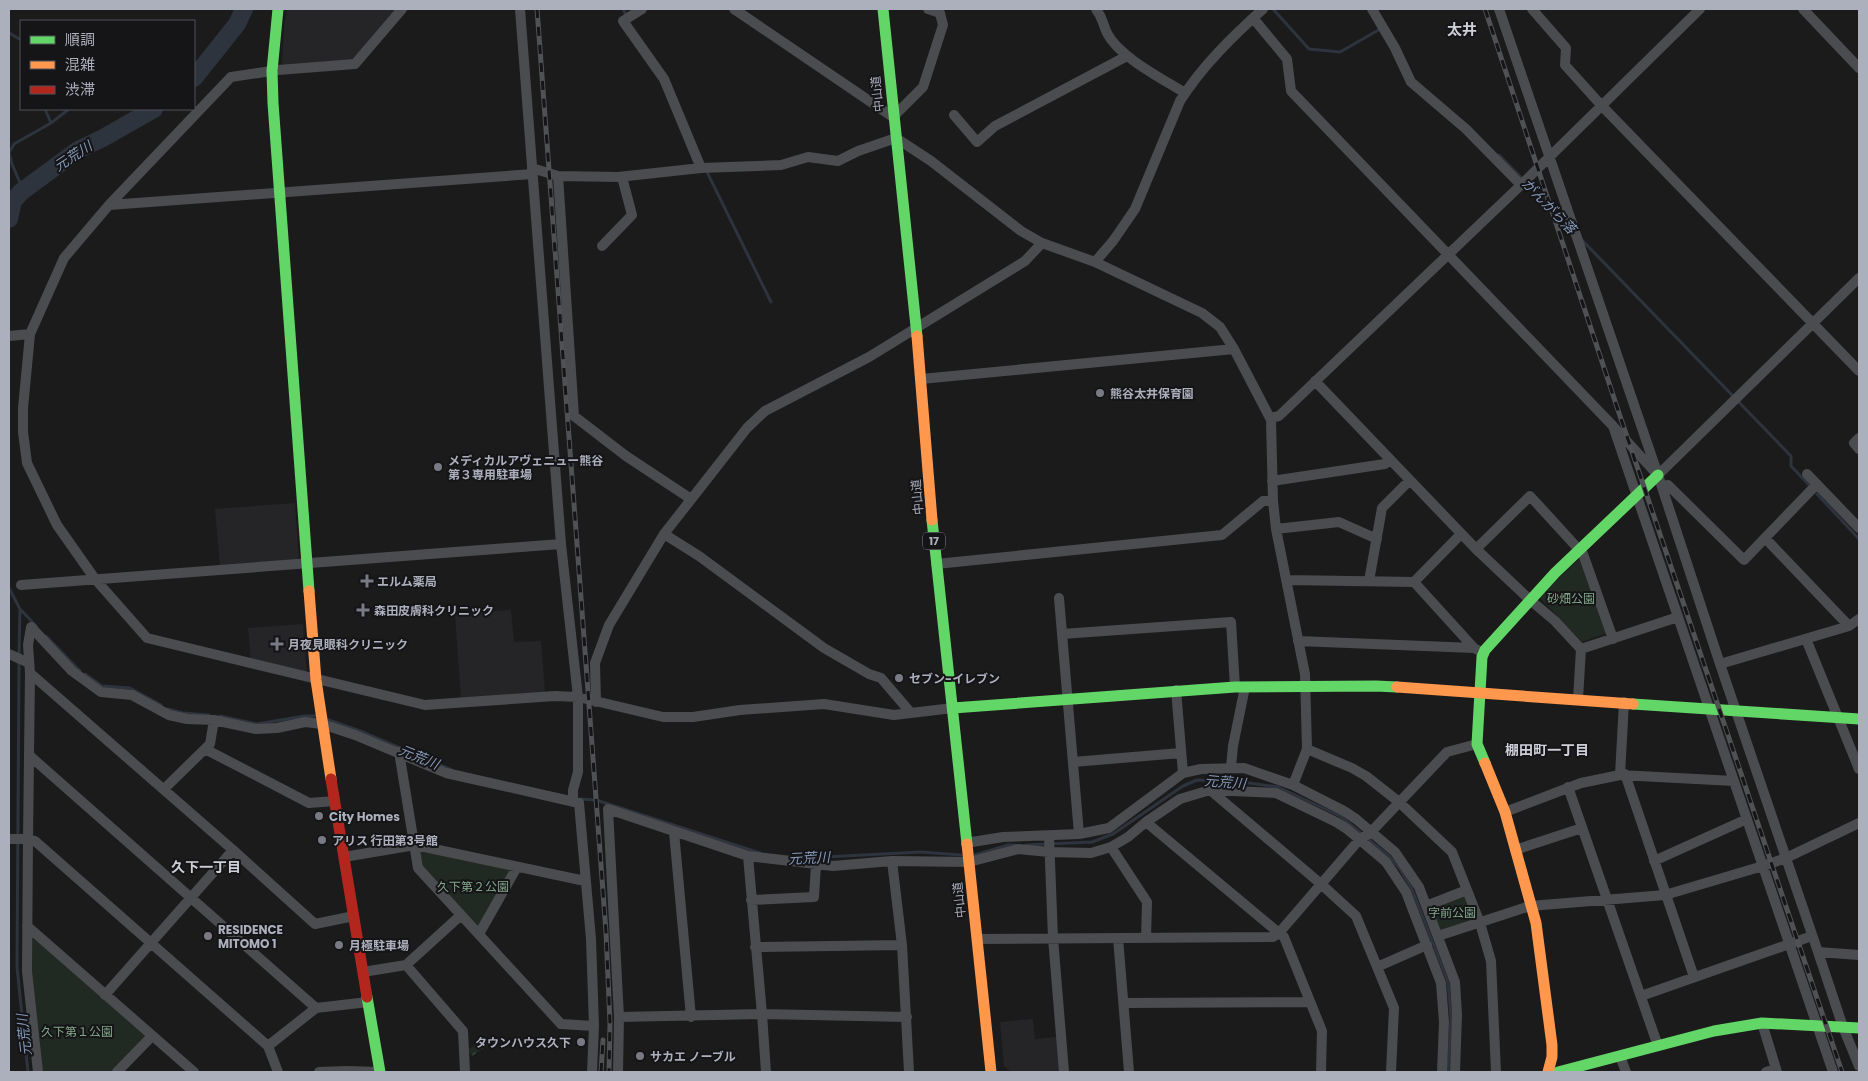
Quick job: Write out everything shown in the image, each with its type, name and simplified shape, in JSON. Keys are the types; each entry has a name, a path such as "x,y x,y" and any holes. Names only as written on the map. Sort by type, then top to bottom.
{"main road":[{"path":"278,9 272,71 279,192 316,680 334,801 380,1072 391,1072"},
{"name":"中山道","path":"882,9 921,379 936,564 991,1072"},
{"path":"1548,1072 1552,1057 1552,1045 1536,923 1505,812 1477,744 1481,692 1478,650 1580,549 1660,480"},
{"path":"953,708 1176,690 1240,687 1376,686 1859,718"},
{"path":"1558,1072 1714,1031 1762,1023 1817,1024 1859,1028"}],"street":[{"path":"402,9 355,64 272,71 231,77 109,204 64,258 30,334 23,408 23,432 27,462 57,525 95,579 147,638 425,706 555,696 578,697 664,717 824,704 894,715 953,708"},
{"path":"520,9 561,544 578,697 578,772 573,790 573,802"},
{"path":"642,9 623,21 664,80 702,168"},
{"path":"734,9 893,117 923,87 943,26 940,13 928,9"},
{"path":"1096,9 1103,18 1108,34 1127,56 1185,93"},
{"path":"1095,262 1113,241 1135,209 1185,93 1207,65 1263,9"},
{"path":"1372,9 1412,82 1466,129 1520,185"},
{"path":"1499,9 1660,480 1735,710 1843,1027 1859,1066"},
{"path":"1532,9 1566,48 1565,65 1601,105 1859,371"},
{"path":"1270,418 1279,416 1448,255 1700,9"},
{"path":"1803,9 1859,68"},
{"path":"1253,18 1287,58 1292,91 1613,426 1660,480 1668,485 1744,560 1817,484"},
{"path":"954,115 977,142 995,126 1127,56"},
{"path":"109,204 532,171 558,176 622,177 702,168 782,166 808,157 838,161 858,150 896,138 931,161 1021,231 1042,243 1095,262 1202,313 1220,327 1234,349 1270,418 1276,529 1306,674 1307,749 1293,785"},
{"path":"558,176 574,416 626,456 690,498"},
{"path":"602,246 632,216 622,177"},
{"path":"596,702 595,664 609,625 664,534 690,498 747,428 765,411 869,357 1025,261 1042,243"},
{"path":"1660,480 1859,278"},
{"path":"9,336 30,334"},
{"path":"921,379 1234,349"},
{"path":"1315,381 1461,534 1529,599 1555,620 1582,649 1578,699"},
{"path":"1613,426 1833,1072"},
{"path":"1859,438 1854,443 1859,449"},
{"path":"1272,481 1385,464 1389,460"},
{"path":"1807,474 1859,528"},
{"path":"1369,582 1382,508 1409,481"},
{"path":"1476,549 1530,496 1580,549 1613,639"},
{"path":"936,564 1222,535 1263,501 1273,501"},
{"path":"1276,529 1339,522 1376,539"},
{"path":"664,534 700,556 824,648 869,674 881,678 911,713"},
{"path":"1286,580 1414,582 1461,534"},
{"path":"1765,538 1849,626"},
{"path":"21,585 561,544"},
{"path":"1414,582 1478,650"},
{"path":"1059,598 1079,834"},
{"path":"1582,649 1678,618"},
{"path":"1720,664 1849,626 1859,619"},
{"path":"1062,634 1231,622 1240,687 1231,767"},
{"path":"38,1072 27,971 25,839 30,756 30,673 27,662 31,627 72,672 101,692 132,695 170,715 186,719 214,720 256,729 277,728 304,722 322,724 399,752 446,773 579,803 591,939 594,1026 592,1072"},
{"path":"1806,639 1859,769"},
{"path":"1298,641 1478,650"},
{"path":"10,655 27,662"},
{"path":"30,673 164,789 315,924 354,916"},
{"path":"1176,690 1183,773"},
{"path":"1624,702 1622,775 1694,977"},
{"path":"164,789 210,744 214,720"},
{"path":"977,939 1273,937 1279,933 1359,840 1371,832 1447,752 1477,744"},
{"path":"205,749 309,803 334,801"},
{"path":"1307,749 1366,776 1399,802 1452,852 1480,923 1491,961 1496,1072"},
{"path":"399,752 418,868 561,1024 594,1026"},
{"path":"1073,762 1181,753"},
{"path":"30,756 316,1008"},
{"path":"966,843 1003,837 1079,834 1109,828 1183,773 1201,769 1244,768 1293,785 1344,810 1395,852 1419,887 1455,982 1457,1015 1455,1072"},
{"path":"1505,812 1568,787 1599,778 1622,775 1734,781"},
{"path":"1568,787 1658,1046"},
{"path":"1210,790 1356,916 1394,1008 1391,1072"},
{"path":"618,1072 619,1017 608,809 748,856 833,866 892,861 969,862 1018,849 1091,853 1111,846 1128,837 1180,799 1210,790 1276,793 1336,822 1386,862 1406,892 1441,983 1444,1022 1442,1072"},
{"path":"1654,861 1747,819"},
{"path":"1146,822 1284,938 1322,1031 1321,1072"},
{"path":"1438,936 1530,906 1665,895 1786,858 1859,823"},
{"path":"1515,850 1582,828"},
{"path":"674,832 691,1017"},
{"path":"1049,836 1048,852 1053,938 1064,1072"},
{"path":"10,839 35,840 268,1046 278,1072"},
{"path":"344,857 415,845 585,881"},
{"path":"1111,846 1147,902 1146,938"},
{"path":"105,995 233,850"},
{"path":"748,856 766,1072"},
{"path":"892,861 902,945 909,1072"},
{"path":"751,900 814,897 816,865"},
{"path":"480,934 517,867"},
{"path":"1426,906 1467,890"},
{"path":"363,972 406,965 461,915"},
{"path":"27,926 194,1072"},
{"path":"1641,996 1812,936"},
{"path":"1118,938 1130,1072"},
{"path":"755,947 902,945"},
{"path":"1377,967 1427,946"},
{"path":"1818,952 1859,955"},
{"path":"406,965 463,1031 465,1072"},
{"path":"268,1046 316,1008 368,1002"},
{"path":"1124,1003 1310,1002"},
{"path":"619,1017 691,1017 762,1014 907,1017"},
{"path":"1762,1023 1773,1071"},
{"path":"116,1072 152,1036"},
{"path":"1620,1056 1626,1072"},
{"path":"319,1072 380,1072"}],"shaded area":[{"path":"287,9 398,9 354,60 282,66"},
{"path":"295,503 299,561 220,566 215,509"},
{"path":"511,610 514,642 541,641 545,692 461,698 455,614"},
{"name":"月夜見眼科クリニック","path":"303,624 307,675 251,661 248,628"},
{"path":"1033,1019 1035,1039 1057,1037 1060,1072 1011,1072 1004,1066 1000,1022"}],"green space":[{"name":"砂畑公園","path":"1579,559 1607,633 1582,642 1539,597"},
{"name":"久下第２公園","path":"419,850 510,870 478,928 422,866"},
{"name":"字前公園","path":"1464,893 1473,919 1441,931 1431,905"},
{"name":"久下第１公園","path":"30,935 146,1036 111,1072 41,1072 30,976"},
{"path":"486,1037 491,1043 472,1056 468,1050"}],"waterway":[{"name":"元荒川","path":"195,77 237,24 244,9"},
{"path":"623,9 627,17"},
{"name":"がんがら落","path":"1273,9 1309,49 1340,52 1382,28"},
{"path":"9,33 20,39"},
{"path":"23,190 9,153 14,144 51,123 45,110"},
{"path":"51,123 68,110"},
{"name":"元荒川","path":"9,219 13,201 21,192 78,150 152,110"},
{"name":"がんがら落","path":"1499,155 1570,228"},
{"path":"706,170 771,302"},
{"name":"がんがら落","path":"1581,239 1791,456 1791,466 1809,485"},
{"name":"がんがら落","path":"1817,494 1859,539"},
{"name":"元荒川","path":"9,588 20,609 36,626"},
{"name":"元荒川","path":"19,655 20,609"},
{"name":"元荒川","path":"46,636 80,671"},
{"name":"元荒川","path":"19,662 17,967 28,1072"},
{"name":"元荒川","path":"85,674 102,686 130,688 161,705"},
{"name":"元荒川","path":"168,709 183,713 209,715"},
{"name":"元荒川","path":"220,716 257,724 304,716 317,716"},
{"name":"元荒川","path":"326,719 360,731 452,770"},
{"name":"元荒川","path":"1026,845 1092,842 1113,834 1183,786 1197,780 1235,781 1278,787 1340,816 1390,857 1412,889 1448,982 1451,1019 1448,1072"},
{"name":"元荒川","path":"580,799 596,800 760,853"},
{"name":"元荒川","path":"975,855 1008,845 1015,845"},
{"name":"元荒川","path":"805,858 921,852 961,855"}],"railway":[{"path":"537,9 606,932 610,1023 609,1072"},
{"path":"1485,9 1619,413 1842,1072"},
{"path":"601,1072 603,1040"}],"traffic: fast":[{"path":"278,9 272,71 273,103 309,591"},
{"path":"883,9 917,336"},
{"path":"1485,763 1477,744 1482,657 1485,650 1555,573 1658,475"},
{"path":"932,520 967,844"},
{"path":"953,708 1235,687 1397,687"},
{"path":"1633,704 1859,719"},
{"path":"367,997 380,1072"},
{"path":"1558,1072 1714,1031 1762,1023 1859,1028"}],"traffic: slow":[{"path":"917,336 932,520"},
{"path":"309,591 316,680 331,779"},
{"path":"1397,687 1633,704"},
{"path":"1485,763 1505,812 1536,923 1552,1045 1552,1057 1548,1072"},
{"path":"967,844 991,1072"}],"traffic: jam":[{"path":"331,779 367,997"}],"place":[{"name":"熊谷太井保育園","path":"1100,393"},
{"name":"メディカルアヴェニュー熊谷 第３専用駐車場","path":"438,467"},
{"name":"エルム薬局","path":"367,581"},
{"name":"森田皮膚科クリニック","path":"363,610"},
{"name":"月夜見眼科クリニック","path":"277,644"},
{"name":"セブン-イレブン","path":"899,678"},
{"name":"City Homes","path":"319,816"},
{"name":"アリス 行田第3号館","path":"322,840"},
{"name":"RESIDENCE MITOMO 1","path":"208,936"},
{"name":"月極駐車場","path":"339,945"},
{"name":"タウンハウス久下","path":"581,1042"},
{"name":"サカエ ノーブル","path":"640,1056"}],"district":[{"name":"太井","path":"1462,29"},
{"name":"棚田町一丁目","path":"1547,750"},
{"name":"久下一丁目","path":"206,867"}]}
